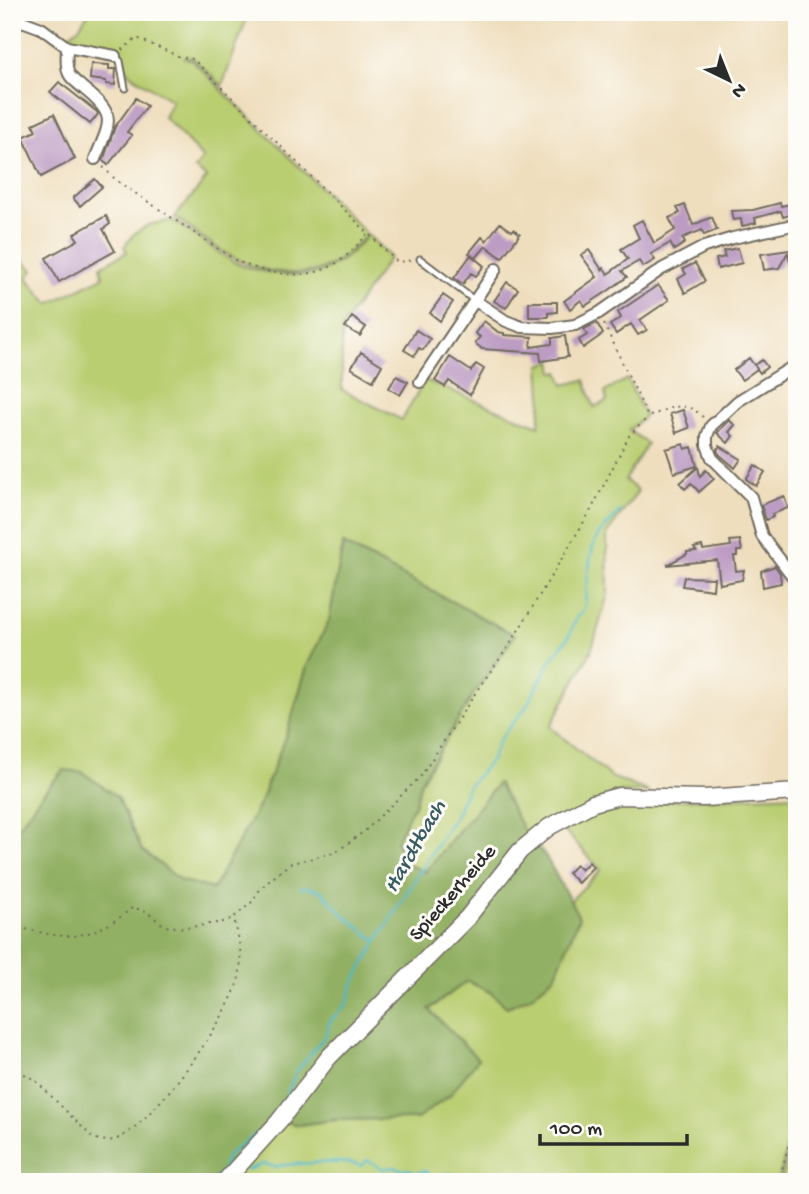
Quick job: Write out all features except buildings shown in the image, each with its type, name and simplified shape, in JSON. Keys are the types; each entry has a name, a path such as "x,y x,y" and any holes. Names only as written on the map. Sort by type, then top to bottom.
{"main road":[{"name":"Spieckerheide","path":"223,1182 279,1121 329,1057 467,918 520,851 549,827 593,803 620,796 704,798 797,792"}],"street":[{"path":"12,21 41,28 66,47 115,56"},
{"path":"66,47 67,71 72,80 101,102 109,120 95,159"},
{"path":"474,300 506,321 522,327 552,328 575,325 599,313 662,269 704,247 797,224"},
{"path":"420,382 496,269"},
{"path":"797,364 737,401 711,426 707,436 712,458 751,497 762,536 797,582"}],"lane":[{"path":"115,56 120,61 125,88"},
{"path":"420,259 474,300"}],"path":[{"path":"115,56 137,38 178,56 193,59 397,262 420,259"},
{"path":"95,159 117,181 249,267 289,274 322,270 345,257 368,234"},
{"path":"599,313 648,417"},
{"path":"12,927 68,936 88,933 104,927 132,908 144,910 165,926 205,926 233,918 251,903 261,888 289,864 336,852 366,830 421,776 509,646 591,510 629,436 648,417 685,405 694,408 711,426"},
{"path":"12,1067 36,1080 93,1138 104,1141 117,1139 132,1130 188,1068 220,1020 239,977 241,946 233,918"},
{"path":"779,1182 793,1127 797,1093"}],"green space":[{"path":"89,12 249,12 222,86 193,58 183,57 192,60 367,234 334,263 312,271 286,273 261,269 230,256 175,217 207,178 195,169 203,158 164,117 172,101 127,72 123,57 73,45 66,38 79,27"},
{"path":"173,220 236,263 254,270 289,275 315,273 326,269 348,256 368,235 390,257 342,327 342,390 402,420 425,380 539,426 542,396 540,365 552,361 554,372 559,372 564,385 585,380 594,407 607,401 605,392 627,379 645,416 629,430 647,444 625,480 638,491 607,534 608,594 591,651 550,727 611,777 649,792 618,792 528,839 498,783 425,872 407,865 396,841 415,803 421,781 473,695 515,635 343,544 329,621 307,666 288,730 259,805 213,889 181,881 142,850 117,797 63,770 12,836 12,252 33,270 27,278 49,304 103,277 101,266 127,252 124,247 133,235 148,225"},
{"path":"343,544 515,635 473,695 421,781 415,803 396,841 407,864 425,872 498,783 528,839 545,855 579,917 555,976 530,997 507,1007 490,992 467,981 429,1009 478,1059 450,1095 417,1119 335,1120 298,1125 274,1118 215,1182 12,1182 12,836 39,798 64,770 82,772 117,797 142,850 181,881 213,889 259,805 288,730 307,666 329,621"},
{"path":"797,795 797,1086 792,1127 778,1182 227,1182 281,1121 298,1125 335,1120 429,1010 467,981 490,992 507,1007 530,997 555,976 579,917 570,901 601,870 560,826 607,803"},
{"path":"797,1109 797,1182 781,1182"}],"waterway":[{"name":"Hardtbach","path":"270,1119 284,1102 296,1072 326,1035 330,1021 347,1004 354,982 455,816 467,788 492,759 499,740 526,707 551,660 584,610 593,547 601,532 620,511"},
{"path":"300,888 308,887 321,891 344,915 375,940"},
{"name":"Hardtbach","path":"211,1182 223,1171 226,1158 259,1132"},
{"path":"247,1170 263,1164 276,1167 335,1162 362,1166 367,1160 383,1169 394,1167 409,1169 415,1173 425,1171 436,1179 448,1173 471,1182"}]}
